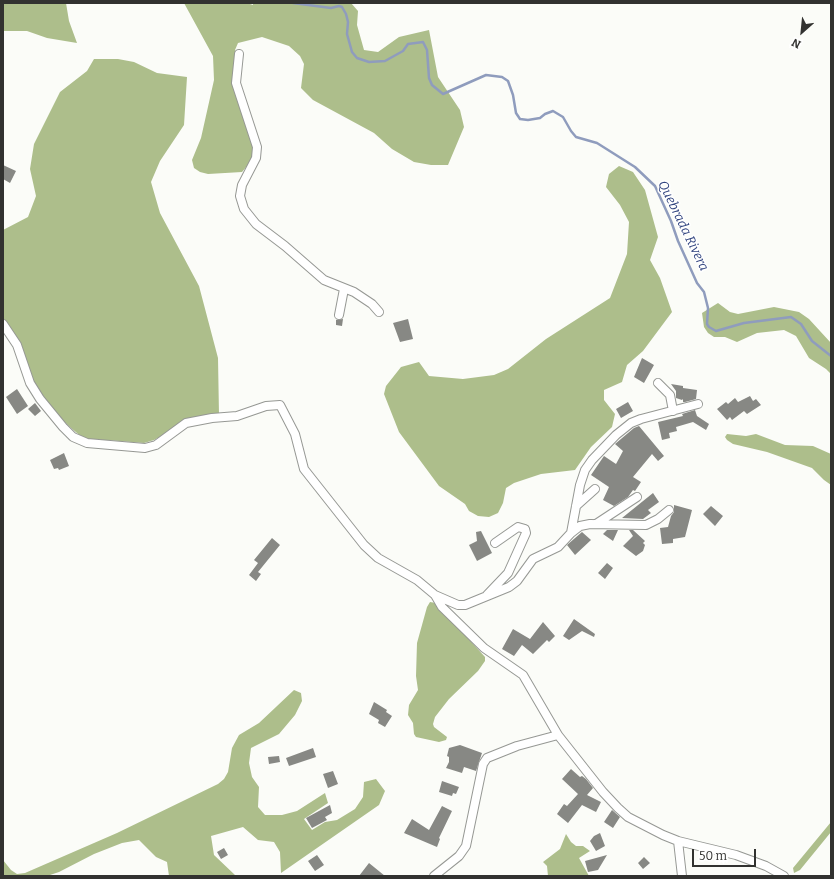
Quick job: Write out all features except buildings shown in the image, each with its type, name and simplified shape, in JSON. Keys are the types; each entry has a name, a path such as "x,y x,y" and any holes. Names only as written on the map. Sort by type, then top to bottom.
{"street":[{"path":"239,54 236,83 257,147 256,158 241,191 240,196 244,210 256,224 285,246 324,280 354,292 372,304 379,312"},
{"path":"339,314 344,289"},
{"path":"3,324 17,345 30,383 40,399 73,437 87,443 145,448 156,445 186,423 205,419 237,416 266,406 280,405 295,434 304,469 364,545 378,558 417,580 435,595 458,605 465,605 509,588 517,581 533,558 558,547 570,533 580,526 596,524 646,525 658,519 669,510"},
{"path":"658,383 670,395 673,411"},
{"path":"570,533 575,506 585,470 592,460 616,435 631,423 698,404"},
{"path":"575,506 595,489"},
{"path":"596,524 637,497"},
{"path":"485,597 508,573 526,533 525,529 518,527 495,543"},
{"path":"435,595 442,607 484,648 523,675 558,735 603,792 628,817 678,840 736,855 766,866 784,876"},
{"path":"434,876 459,856 466,846 483,764 486,758 517,746 558,735"},
{"path":"678,840 682,876"}],"green space":[{"path":"3,3 66,3 69,21 77,43 47,38 27,31 3,31"},
{"path":"184,3 247,3 253,5 253,3 351,3 358,11 357,25 364,50 378,52 399,37 429,30 438,77 460,110 464,127 448,165 431,165 414,162 392,149 374,133 313,100 301,88 304,64 300,56 289,46 262,37 238,43 235,50 237,81 254,135 252,160 242,172 208,174 200,172 194,168 192,160 201,138 214,80 213,56"},
{"path":"94,59 118,59 134,62 157,73 187,77 184,125 160,161 151,182 160,213 199,286 218,358 219,415 172,430 154,440 144,443 107,440 94,442 83,438 71,428 59,417 38,391 9,328 3,320 3,230 28,217 36,196 30,169 34,144 60,92 87,71"},
{"path":"619,166 633,172 645,190 658,237 650,260 660,278 672,312 643,351 627,365 622,382 604,390 604,400 615,414 612,427 591,447 575,470 541,474 514,483 506,488 503,503 498,513 489,517 478,516 469,511 465,504 439,486 399,432 384,394 386,386 401,367 419,362 429,376 463,379 494,375 508,369 546,339 610,298 627,254 629,222 620,205 606,187 609,174"},
{"path":"718,303 730,312 738,314 774,307 799,312 809,319 831,343 831,374 809,358 796,336 784,330 757,333 737,342 725,337 714,337 708,333 704,327 702,313"},
{"path":"727,434 746,436 756,434 785,445 813,446 831,454 831,485 812,468 767,452 733,444 725,437"},
{"path":"430,602 436,603 485,657 485,661 478,671 449,699 435,717 433,724 434,727 447,737 446,740 439,742 416,737 414,734 413,723 408,715 409,705 418,690 416,676 417,643 427,607"},
{"path":"294,690 301,693 302,701 295,715 279,734 251,748 249,763 252,777 259,787 258,807 265,815 282,815 297,811 325,793 328,803 304,819 312,830 325,822 337,820 355,809 363,797 364,782 376,779 385,791 379,805 281,873 280,852 274,842 258,840 243,827 211,836 214,855 235,875 234,876 169,876 167,862 156,857 139,840 122,843 94,854 59,872 47,876 3,876 3,860 11,870 17,874 25,873 117,833 218,784 224,779 228,772 232,748 239,735 259,723"},
{"path":"831,822 831,832 800,870 794,873 793,868"},
{"path":"566,834 571,842 576,846 583,846 590,851 579,858 589,876 548,876 547,866 543,862 560,849"}],"waterway":[{"name":"Quebrada Rivera","path":"293,3 331,8 339,6 342,7 348,22 347,34 352,52 357,58 369,62 385,61 403,51 408,44 423,42 427,50 429,78 432,85 443,94 486,75 502,77 508,81 513,95 516,113 520,119 528,120 540,118 553,111 563,117 576,137 597,143 635,167 655,186 697,283 704,292 708,308 707,324 709,327 716,331 744,323 791,317 801,324 812,341 831,356"}]}
